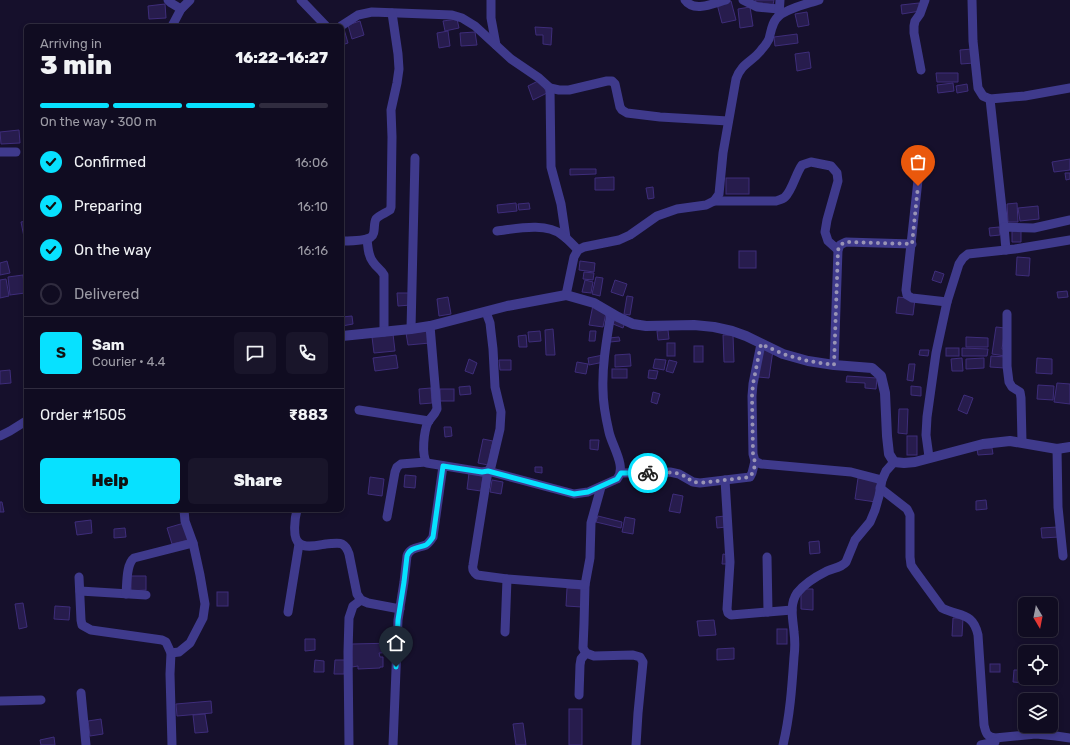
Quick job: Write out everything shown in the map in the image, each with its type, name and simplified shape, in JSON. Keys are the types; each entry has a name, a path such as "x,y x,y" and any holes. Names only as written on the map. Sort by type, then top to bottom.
{"street":[{"path":"168,0 181,9"},
{"path":"173,24 181,9 190,0"},
{"path":"301,0 324,24"},
{"path":"491,0 491,18 496,45"},
{"path":"685,0 694,7 702,7 726,0"},
{"path":"743,0 757,7 779,8 786,12 819,0"},
{"path":"921,70 914,26 925,0"},
{"path":"972,0 973,41 978,88 983,96 990,99 1026,96 1070,88"},
{"path":"714,202 719,194 728,120 738,72 761,51 768,41 779,8"},
{"path":"344,24 358,15 372,12 452,15 462,18 475,26 511,59 539,78 550,88 569,90 612,81 615,84 620,107 622,110 627,112 660,117 728,120"},
{"path":"344,241 371,238 376,220 379,216 391,208 391,110 399,69 392,13"},
{"path":"550,88 551,167 561,204 566,238"},
{"path":"990,99 1006,250"},
{"path":"0,152 16,152"},
{"path":"411,329 415,158"},
{"path":"566,295 574,257 578,250 584,247 619,240 630,235 657,216 677,209 706,205 714,202 776,201 785,198 790,191 802,165 811,162 831,166 837,173 838,181 825,232 828,241 838,250"},
{"path":"919,171 906,290 907,295 912,298 947,302"},
{"path":"1004,227 1034,228 1070,220"},
{"path":"496,231 524,228 543,228 562,234 578,250"},
{"path":"367,239 369,256 384,276 384,332"},
{"path":"929,457 926,435 926,417 936,353 947,302 959,264 968,254 1006,250 1070,240"},
{"path":"834,365 838,250 840,245 846,242 912,244"},
{"path":"344,336 430,326 507,306 566,295 594,303 633,324 646,326 694,326 732,330 783,354 808,361 872,368 881,376 885,393 889,454 894,462"},
{"path":"486,312 494,350 496,387 501,412 500,429 492,467 488,471 472,569 476,575 585,585"},
{"path":"387,517 395,472 397,467 401,464 426,462 482,472 488,471 569,494 588,492 617,479 621,473 620,465 608,429 603,390 605,350 611,313"},
{"path":"1007,314 1007,366 1009,382 1012,387 1020,392 1022,442"},
{"path":"426,462 424,454 425,430 437,409 430,326"},
{"path":"621,473 670,472 679,474 693,482 700,483 750,477 755,461 753,454 752,396 761,344"},
{"path":"360,410 429,421"},
{"path":"0,436 10,432 24,422"},
{"path":"894,462 915,462 929,457 983,444 1010,441 1057,449 1070,447"},
{"path":"1057,449 1058,507 1063,556"},
{"path":"755,461 761,464 851,472 881,484 907,509 910,515 910,557 911,565 914,571 942,608 966,616 976,627 978,635 984,725 986,733 995,742"},
{"path":"783,745 790,704 794,655 792,610 794,600 800,590 822,574 843,565 846,562 855,540 870,522 886,471 894,462"},
{"path":"393,745 398,620 408,553 412,549 425,545 433,537 443,466"},
{"path":"725,480 730,562 728,613 731,615 792,610"},
{"path":"600,487 591,523 590,558 585,585 583,648 586,653 594,656 633,655 640,657 643,662 636,745"},
{"path":"171,653 179,652 190,643 203,618 205,604 192,543 184,521 184,512"},
{"path":"297,512 295,534 296,540 299,544 305,546 342,544 347,548 357,594 361,600 368,603 400,609"},
{"path":"126,594 130,561 134,558 192,543"},
{"path":"288,612 299,544"},
{"path":"767,557 768,612"},
{"path":"79,577 81,620 82,625 85,628 162,640 166,642 171,653 170,674 172,745"},
{"path":"505,632 507,579"},
{"path":"80,591 146,595"},
{"path":"349,745 349,618 353,606 361,600"},
{"path":"578,695 581,659 586,653"},
{"path":"80,693 86,745"},
{"path":"0,701 40,700"},
{"path":"981,745 1036,734 1070,738"}],"building":[{"path":"755,0 774,0 773,5 755,2"},
{"path":"731,1 736,20 722,23 717,4"},
{"path":"919,3 920,11 902,14 901,5"},
{"path":"165,4 166,18 149,19 148,6"},
{"path":"750,7 753,26 740,28 738,9"},
{"path":"807,12 809,25 798,27 795,14"},
{"path":"457,19 459,28 445,31 443,21"},
{"path":"360,21 364,35 352,39 348,25"},
{"path":"535,27 552,28 551,45 543,44 543,35 536,35"},
{"path":"344,29 348,43 344,44"},
{"path":"448,31 450,46 439,48 437,33"},
{"path":"475,32 477,45 461,46 460,33"},
{"path":"797,34 798,43 775,46 774,37"},
{"path":"972,49 974,63 961,64 960,50"},
{"path":"809,52 811,68 797,71 795,54"},
{"path":"936,73 958,73 958,82 937,82"},
{"path":"540,80 547,93 533,100 528,86"},
{"path":"953,83 954,91 938,93 937,85"},
{"path":"967,84 968,91 957,93 956,86"},
{"path":"19,130 20,143 1,144 0,132"},
{"path":"1070,159 1070,170 1054,172 1052,162"},
{"path":"570,169 596,169 596,174 570,175"},
{"path":"1065,173 1070,173 1070,179 1066,180"},
{"path":"614,177 614,190 595,190 595,178"},
{"path":"726,178 749,178 749,194 726,194"},
{"path":"653,187 654,198 648,199 646,188"},
{"path":"516,203 517,211 498,213 497,205"},
{"path":"529,203 530,209 519,210 518,204"},
{"path":"1017,203 1018,222 1008,222 1007,204"},
{"path":"1038,206 1039,219 1020,221 1018,208"},
{"path":"24,221 24,237 21,222"},
{"path":"999,227 1000,235 990,236 989,228"},
{"path":"1021,230 1021,242 1012,242 1012,231"},
{"path":"739,251 756,251 756,268 739,268"},
{"path":"1017,257 1030,258 1029,276 1016,275"},
{"path":"7,261 10,273 0,275 0,263"},
{"path":"580,261 595,263 594,272 579,270"},
{"path":"935,271 944,274 941,283 932,280"},
{"path":"584,272 594,273 593,280 583,279"},
{"path":"23,275 24,293 10,295 8,277"},
{"path":"596,277 603,278 600,296 592,294"},
{"path":"6,279 9,296 0,298 0,280"},
{"path":"585,280 593,282 591,293 582,292"},
{"path":"615,280 627,284 623,296 611,292"},
{"path":"1067,291 1068,297 1058,298 1057,292"},
{"path":"397,293 410,293 411,305 398,306"},
{"path":"627,296 633,297 630,315 624,314"},
{"path":"448,297 451,314 439,316 437,299"},
{"path":"898,297 915,299 913,315 896,313"},
{"path":"593,305 606,313 603,327 589,325"},
{"path":"352,316 353,324 344,326 344,317"},
{"path":"615,318 625,322 623,328 613,324"},
{"path":"996,327 1005,328 1002,349 1006,350 1005,356 992,354"},
{"path":"553,329 555,355 546,355 545,330"},
{"path":"668,330 669,339 658,340 657,331"},
{"path":"429,331 430,343 408,345 406,333"},
{"path":"540,331 541,341 529,342 528,332"},
{"path":"590,331 596,331 595,341 589,341"},
{"path":"393,334 395,351 374,353 372,337"},
{"path":"526,335 527,347 519,347 518,336"},
{"path":"723,335 733,335 734,362 724,362"},
{"path":"619,337 620,341 610,342 609,338"},
{"path":"966,337 988,338 988,347 966,347"},
{"path":"667,343 675,343 675,356 667,356"},
{"path":"694,346 703,346 703,362 694,362"},
{"path":"946,348 959,348 959,356 946,356"},
{"path":"962,348 988,349 987,356 962,356"},
{"path":"762,349 773,350 769,378 758,377"},
{"path":"920,350 929,350 928,356 919,355"},
{"path":"630,354 631,366 615,367 615,355"},
{"path":"396,355 398,368 375,371 373,358"},
{"path":"603,355 604,362 589,365 588,358"},
{"path":"991,356 1006,357 1005,368 990,367"},
{"path":"962,358 963,371 952,371 951,359"},
{"path":"984,358 984,368 966,369 966,359"},
{"path":"1037,358 1052,359 1052,374 1036,373"},
{"path":"469,359 477,363 473,374 465,371"},
{"path":"655,359 666,360 664,370 653,368"},
{"path":"499,360 511,360 511,370 500,370"},
{"path":"669,360 677,362 673,373 666,371"},
{"path":"577,362 588,364 586,374 575,372"},
{"path":"909,364 915,364 913,381 907,380"},
{"path":"612,369 627,369 627,378 612,378"},
{"path":"10,370 11,383 0,384 0,371"},
{"path":"649,370 658,371 656,379 648,378"},
{"path":"847,376 877,378 876,389 865,388 865,383 846,382"},
{"path":"1057,383 1070,384 1070,404 1054,402"},
{"path":"1038,385 1054,386 1053,400 1037,399"},
{"path":"470,386 471,394 460,395 459,387"},
{"path":"911,386 921,387 921,396 911,395"},
{"path":"431,388 432,403 420,404 419,389"},
{"path":"440,389 454,389 454,401 440,401"},
{"path":"653,392 660,394 657,404 651,402"},
{"path":"964,395 973,398 967,414 958,410"},
{"path":"899,409 908,409 907,434 898,433"},
{"path":"444,427 451,427 452,436 445,437"},
{"path":"907,436 917,436 917,455 907,455"},
{"path":"483,439 493,441 488,465 478,463"},
{"path":"590,440 599,440 598,450 590,449"},
{"path":"992,448 993,454 978,455 977,449"},
{"path":"535,467 542,467 542,473 535,472"},
{"path":"469,473 483,476 481,491 467,489"},
{"path":"405,475 416,476 415,488 404,487"},
{"path":"370,477 384,479 382,496 368,494"},
{"path":"858,478 879,481 876,502 855,499"},
{"path":"492,480 503,482 501,494 490,492"},
{"path":"673,494 683,496 680,513 669,511"},
{"path":"986,500 987,509 976,510 976,501"},
{"path":"0,502 2,502 4,512 0,512"},
{"path":"598,516 622,522 621,528 596,522"},
{"path":"725,516 726,527 717,528 716,517"},
{"path":"625,517 635,519 633,534 622,532"},
{"path":"91,520 92,533 77,535 75,522"},
{"path":"184,523 188,540 172,544 167,528"},
{"path":"1058,527 1059,537 1042,538 1041,528"},
{"path":"125,528 126,537 114,538 114,529"},
{"path":"819,541 820,553 810,554 809,542"},
{"path":"723,554 729,555 728,564 722,564"},
{"path":"131,576 146,576 146,590 131,591"},
{"path":"567,588 582,589 582,607 566,606"},
{"path":"801,589 813,589 813,610 801,609"},
{"path":"217,592 228,592 228,606 217,606"},
{"path":"23,603 27,627 19,629 15,604"},
{"path":"55,606 70,607 69,620 54,619"},
{"path":"953,618 963,618 962,636 952,636"},
{"path":"714,620 716,635 699,636 697,621"},
{"path":"777,629 787,629 787,644 777,644"},
{"path":"305,639 315,639 315,650 305,651"},
{"path":"395,643 395,652 379,653 380,657 383,657 383,667 358,669 358,666 352,667 352,644"},
{"path":"734,648 734,659 717,660 717,649"},
{"path":"315,660 324,661 324,672 314,672"},
{"path":"335,660 345,660 344,674 334,674"},
{"path":"990,664 1000,664 1000,672 990,672"},
{"path":"1014,670 1018,670 1018,682 1013,682"},
{"path":"211,701 212,713 177,716 176,704"},
{"path":"569,709 582,709 582,745 569,745"},
{"path":"205,714 208,732 195,733 193,715"},
{"path":"101,719 103,734 90,736 88,721"},
{"path":"523,723 526,745 516,745 513,724"},
{"path":"54,737 55,745 41,745 40,740"}],"way so far":[{"path":"648,473 670,472 686,477 693,482 700,483 750,477 755,461 753,454 752,396 761,344 783,354 808,361 834,365 838,250 840,245 846,242 912,244 918,186"}],"route":[{"path":"396,667 398,620 407,556 412,549 425,545 433,537 443,466 482,472 488,471 569,494 588,492 617,479 621,473 648,473"}]}
